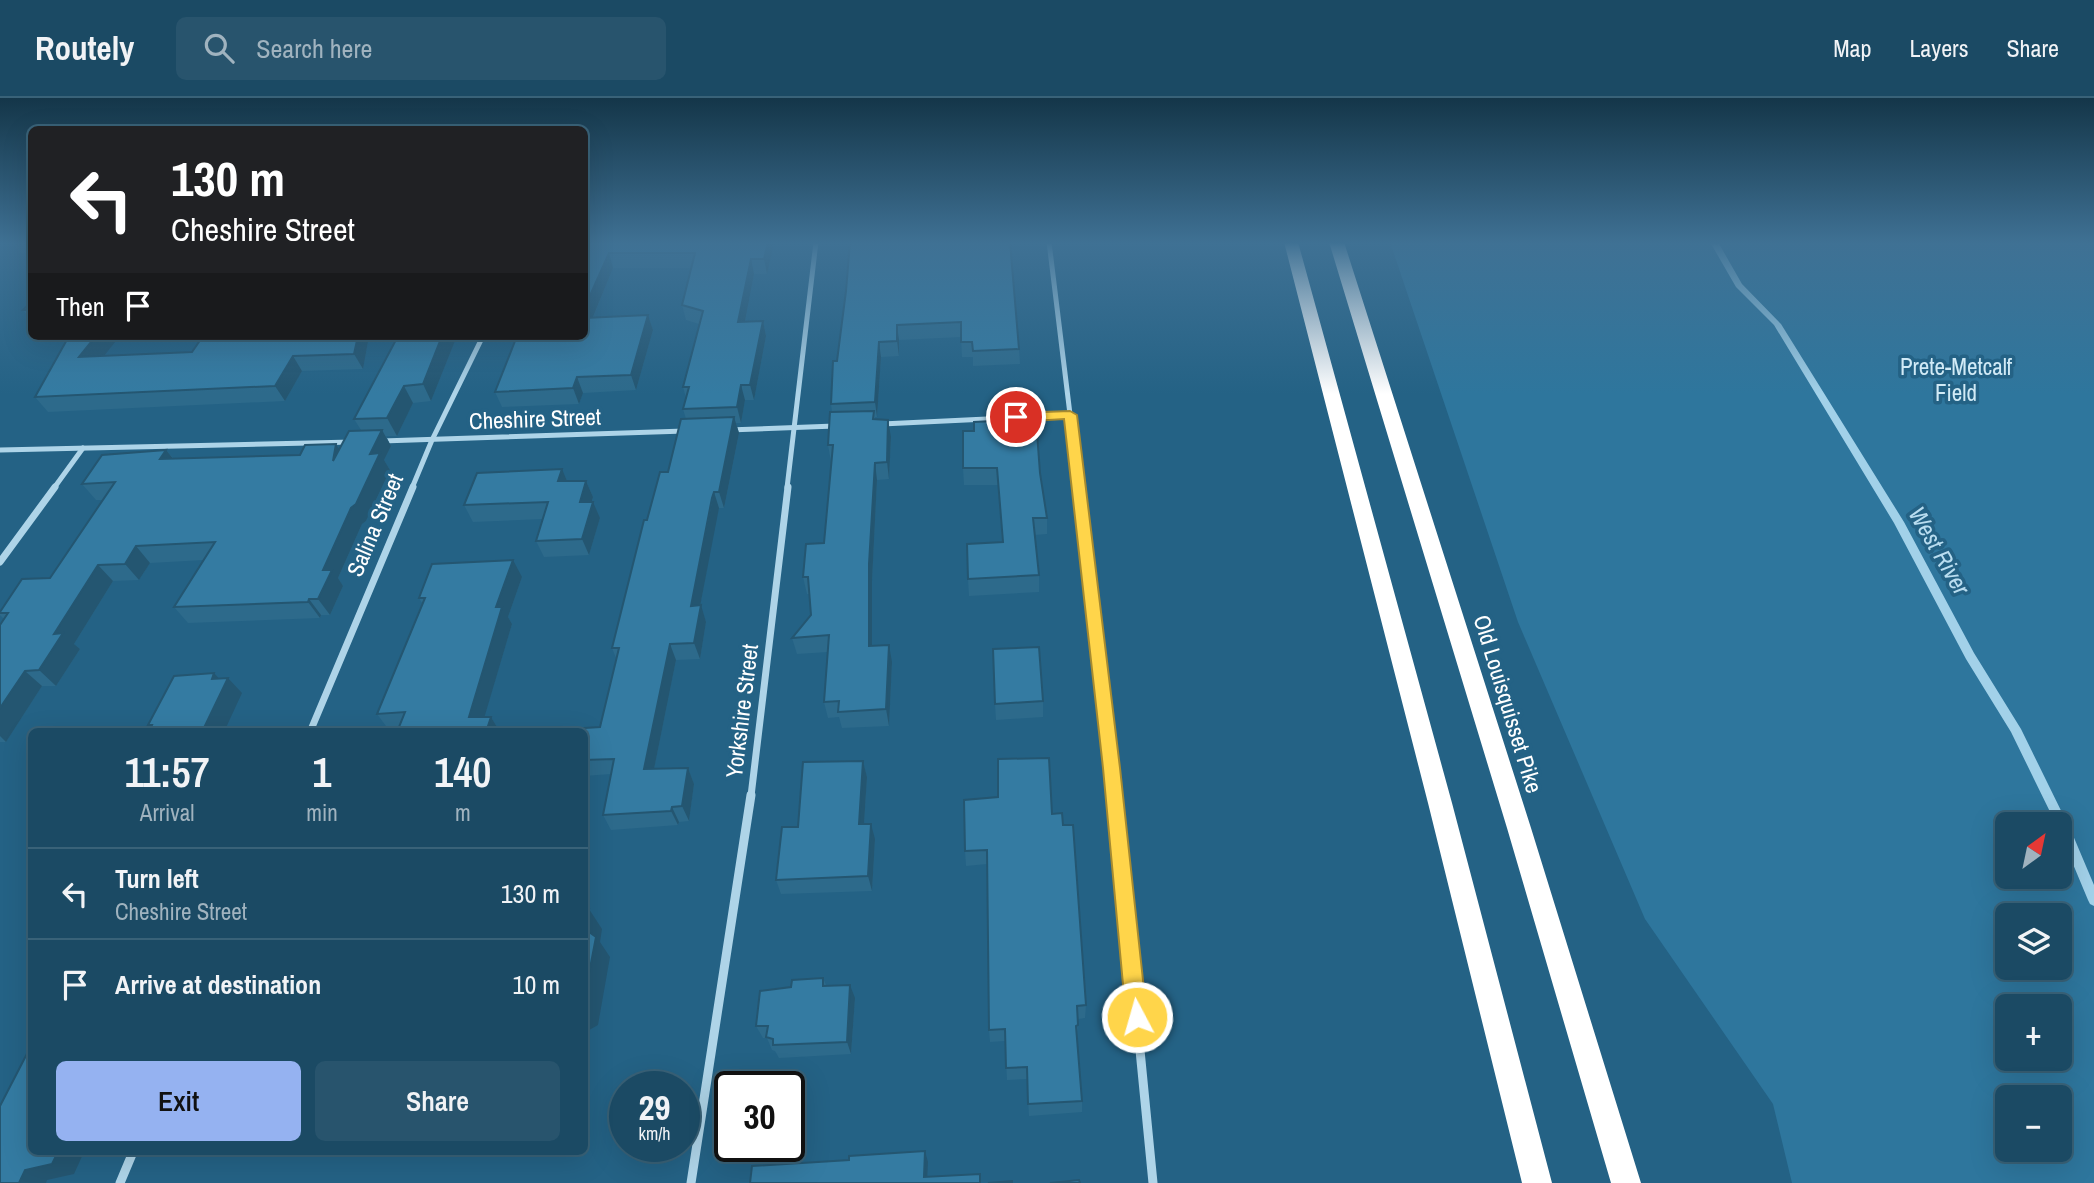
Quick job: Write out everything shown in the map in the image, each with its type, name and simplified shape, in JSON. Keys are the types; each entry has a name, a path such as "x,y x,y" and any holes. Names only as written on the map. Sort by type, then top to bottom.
{"highway":[{"path":"1304,293 1440,803 1537,1183"},
{"name":"Old Louisquisset Pike","path":"1352,293 1523,840 1626,1183"}],"street":[{"name":"Yorkshire Street","path":"691,1183 755,768 812,293"},
{"path":"1055,293 1112,768 1153,1183"},
{"name":"Salina Street","path":"312,728 432,440 481,340"},
{"path":"879,424 1070,415"},
{"path":"716,430 838,426"},
{"name":"Cheshire Street","path":"376,441 689,431"},
{"path":"0,450 362,442"},
{"path":"0,562 83,448"},
{"path":"120,1183 132,1155"}],"green space":[{"name":"Prete-Metcalf Field","path":"1407,293 2094,293 2094,1183 1792,1183 1773,1104 1645,919 1518,622"}],"building":[{"path":"685,293 744,293 738,322 763,321 750,385 741,385 737,407 683,409 689,387 683,387 703,311 682,305"},
{"path":"846,293 1014,293 1019,349 973,351 972,342 961,342 961,322 897,325 897,341 879,342 875,402 831,404 833,361 837,361"},
{"path":"648,315 631,375 577,377 573,388 495,392 515,340 588,340 588,318"},
{"path":"67,340 93,340 79,357 192,352 200,340 357,340 354,354 293,356 275,386 35,397"},
{"path":"396,340 440,340 423,384 404,386 387,418 354,419"},
{"path":"874,411 873,419 888,420 887,462 875,463 869,564 869,646 889,645 886,709 838,712 839,701 824,702 829,635 792,638 811,615 808,577 803,577 806,544 824,543 833,445 828,445 830,412"},
{"path":"734,417 719,492 714,492 712,498 691,606 701,605 694,643 670,644 644,769 688,768 682,806 672,807 671,811 603,815 614,759 588,760 588,728 584,728 600,727 619,648 612,648 644,520 647,520 660,472 668,472 681,419"},
{"path":"1036,419 1047,518 1033,518 1039,575 968,579 967,544 1003,542 997,468 963,468 963,431 974,431 974,422"},
{"path":"382,430 370,454 380,453 323,570 332,570 318,599 309,599 308,602 174,607 215,542 136,546 125,564 98,565 54,634 63,633 39,670 25,671 0,708 0,625 8,613 0,612 22,579 50,578 115,482 82,484 102,455 166,450 160,459 300,455 305,445 336,444 333,461 349,431"},
{"path":"562,469 558,481 586,481 580,502 593,502 582,539 536,541 548,502 464,505 477,473"},
{"path":"513,560 496,607 502,607 469,717 491,717 487,728 399,728 405,712 377,714 425,598 419,598 432,564"},
{"path":"1039,647 1043,701 995,704 993,649"},
{"path":"214,673 212,679 228,678 204,728 151,728 152,725 148,725 174,676"},
{"path":"1049,758 1052,814 1062,813 1063,825 1073,825 1086,1005 1077,1006 1076,1026 1082,1101 1028,1104 1027,1067 1006,1068 1005,1029 989,1030 987,850 965,851 964,800 998,797 998,759"},
{"path":"863,761 859,824 871,824 868,876 776,880 782,827 798,827 803,762"},
{"path":"588,931 596,937 588,979"},
{"path":"823,978 823,986 850,985 847,1042 773,1045 773,1039 766,1037 768,1026 756,1026 760,991 791,987 792,980"},
{"path":"28,1052 28,1155 56,1155 52,1164 25,1170 19,1183 0,1183 0,1106"},
{"path":"925,1151 924,1177 980,1174 980,1183 750,1183 752,1166 849,1160 849,1156"},
{"path":"1079,1180 1080,1183 1050,1183"}],"waterway":[{"name":"West River","path":"1746,293 1777,324 1899,522 1970,656 2015,729 2066,833 2094,900"}],"route":[{"path":"1016,417 1070,415 1112,768 1137,1017"}]}
